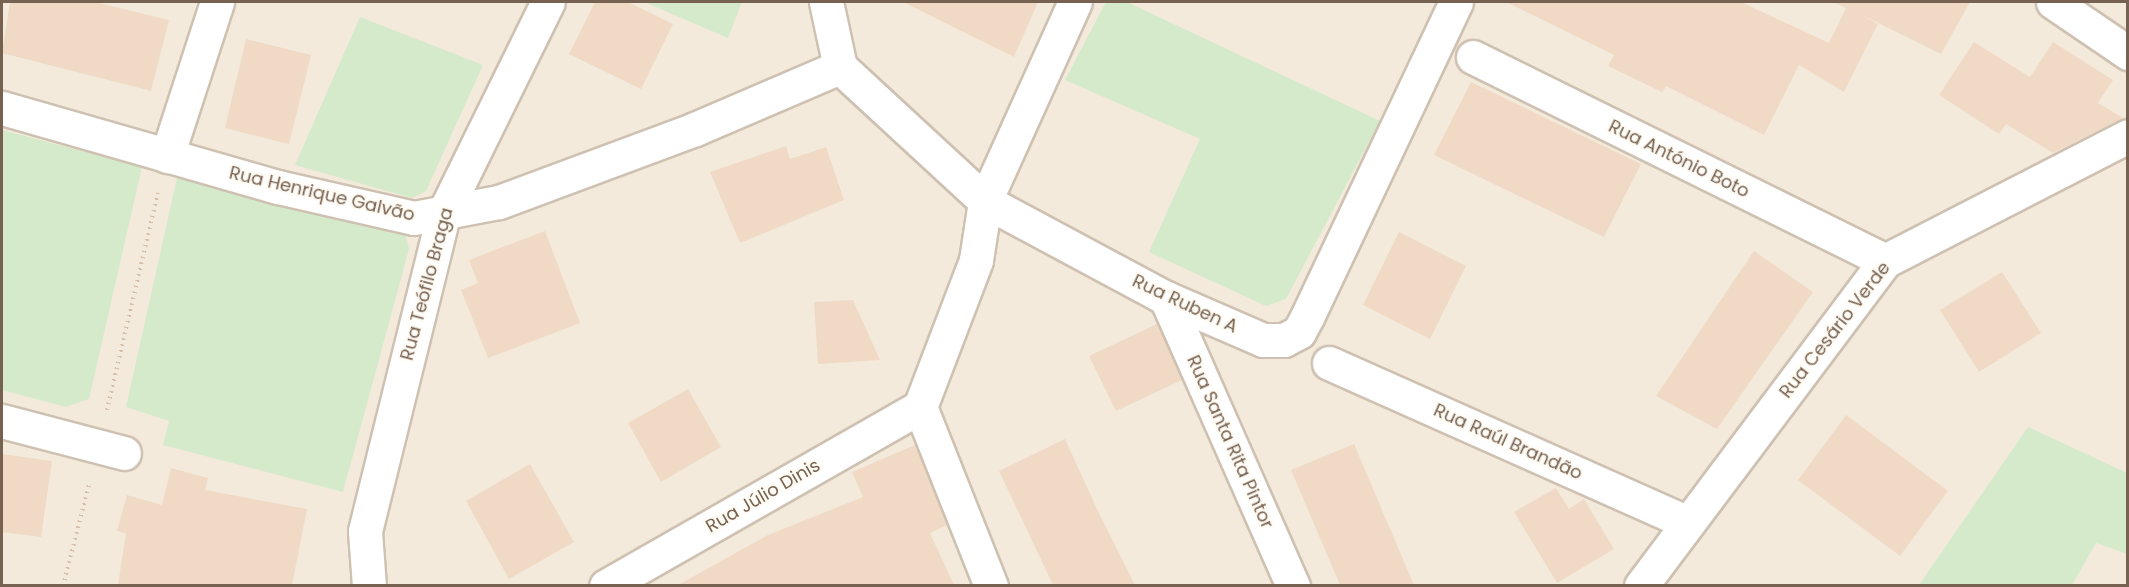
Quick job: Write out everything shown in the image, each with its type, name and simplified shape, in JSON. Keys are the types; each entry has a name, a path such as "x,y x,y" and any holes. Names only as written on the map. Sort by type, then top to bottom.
{"street":[{"path":"167,156 217,2"},
{"name":"Rua Teófilo Braga","path":"369,585 365,531 443,215 548,2"},
{"path":"826,2 840,67"},
{"path":"991,585 920,407 976,260 985,201 1075,2"},
{"name":"Rua Ruben A","path":"840,67 985,201 1166,298 1263,340 1284,340 1299,332 1456,2"},
{"path":"2053,2 2127,53"},
{"name":"Rua António Boto","path":"1473,57 1886,261"},
{"name":"Rua Henrique Galvão","path":"2,108 167,156 388,213 443,215 499,202 684,133 840,67"},
{"name":"Rua Cesário Verde","path":"1641,585 1686,522 1886,261 2127,136"},
{"name":"Rua Santa Rita Pintor","path":"1166,298 1293,585"},
{"name":"Rua Raúl Brandão","path":"1329,363 1686,522"},
{"name":"Rua Júlio Dinis","path":"606,585 920,407"},
{"path":"2,421 111,450"}],"path":[{"path":"63,585 111,450 167,156"}],"shaded area":[{"path":"2,2 2127,2 2127,585 2,585"}],"green space":[{"path":"644,2 742,2 728,38"},
{"path":"1106,2 1127,2 1380,121 1286,299 1266,306 1149,252 1200,139 1065,80"},
{"path":"360,17 483,65 426,191 412,198 295,165"},
{"path":"2,130 142,167 89,399 66,407 2,390"},
{"path":"177,178 405,232 409,249 343,492 163,445 169,421 126,407"},
{"path":"2028,427 2127,473 2127,554 2096,543 2072,585 1919,585"}],"building":[{"path":"10,2 95,2 169,20 151,91 2,53"},
{"path":"595,2 628,2 673,24 641,89 569,54"},
{"path":"903,2 1038,2 1014,57"},
{"path":"1506,2 1741,2 1829,43 1846,8 1833,2 1970,2 1941,54 1860,14 1878,24 1844,92 1799,65 1764,135 1666,86 1662,92 1608,66 1614,55"},
{"path":"246,39 311,55 289,144 225,128"},
{"path":"1974,42 2030,77 2053,42 2113,80 2098,103 2123,118 2053,153 2006,124 1999,134 1939,95"},
{"path":"1471,82 1641,164 1604,237 1434,155"},
{"path":"786,146 790,159 826,147 844,200 740,243 710,172"},
{"path":"545,231 580,323 488,358 461,290 478,283 469,260"},
{"path":"1399,232 1466,266 1430,339 1363,305"},
{"path":"1754,251 1813,292 1717,429 1656,396"},
{"path":"2002,272 2041,333 1979,372 1940,310"},
{"path":"853,300 880,360 818,364 814,302"},
{"path":"1157,324 1182,380 1116,411 1089,356"},
{"path":"688,389 721,447 661,482 628,423"},
{"path":"1846,415 1948,491 1900,556 1798,480"},
{"path":"1065,439 1135,585 1053,585 999,471"},
{"path":"1354,444 1414,585 1340,585 1291,470"},
{"path":"915,445 947,525 930,533 954,585 678,585 768,535 863,497 852,472"},
{"path":"2,454 52,461 41,537 2,532"},
{"path":"530,464 574,542 509,579 466,501"},
{"path":"171,468 208,478 205,490 307,509 292,585 118,585 126,533 117,531 127,495 162,505"},
{"path":"1556,488 1569,509 1584,499 1614,549 1557,583 1514,512"}]}
